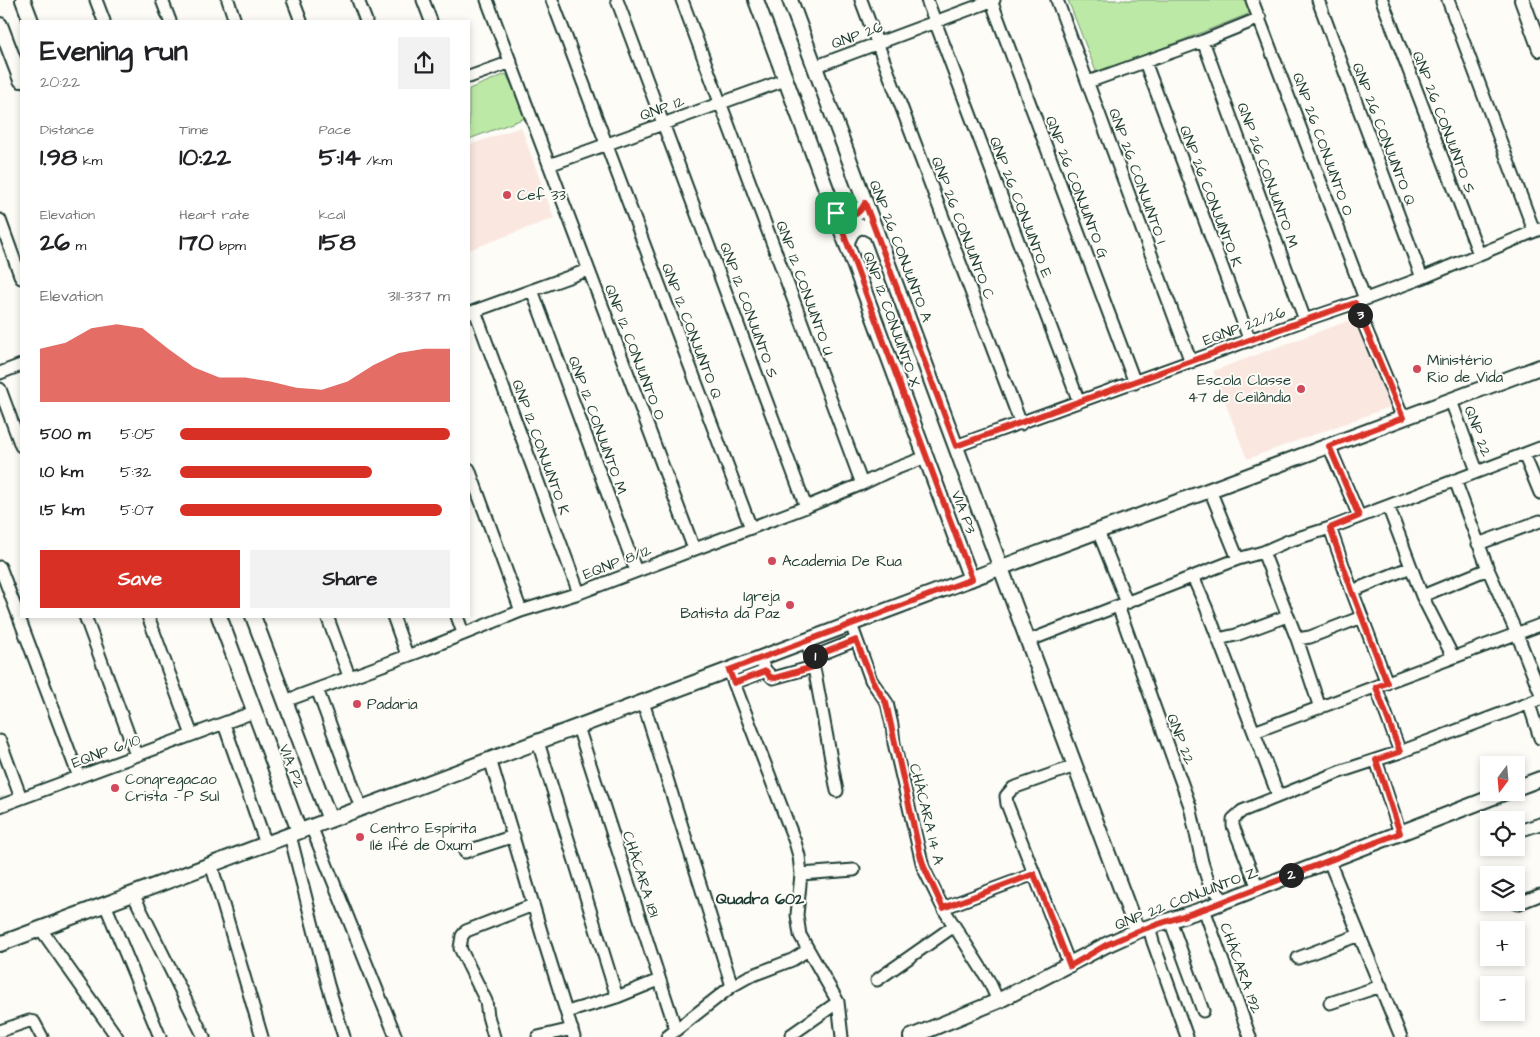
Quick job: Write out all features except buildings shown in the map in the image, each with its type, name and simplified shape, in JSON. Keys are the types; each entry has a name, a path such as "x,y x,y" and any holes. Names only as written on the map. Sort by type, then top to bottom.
{"street":[{"path":"23,0 31,20"},
{"path":"96,0 104,20"},
{"path":"162,0 170,20"},
{"path":"228,0 236,20"},
{"path":"293,0 301,20"},
{"path":"358,0 366,20"},
{"path":"423,0 431,20"},
{"name":"QNP 12 CONJUNTO O","path":"487,0 694,549"},
{"name":"QNP 12 CONJUNTO Q","path":"552,0 751,528"},
{"name":"QNP 12 CONJUNTO S","path":"617,0 806,507"},
{"name":"QNP 12 CONJUNTO U","path":"682,0 862,484"},
{"name":"QNP 12 CONJUNTO X","path":"756,0 926,457"},
{"name":"QNP 26 CONJUNTO A","path":"790,0 956,446"},
{"name":"QNP 26 CONJUNTO C","path":"862,0 1021,424"},
{"name":"QNP 26 CONJUNTO E","path":"927,0 1079,402"},
{"name":"QNP 26","path":"814,67 992,0"},
{"name":"QNP 26 CONJUNTO G","path":"992,0 1135,383"},
{"name":"QNP 26 CONJUNTO I","path":"1057,0 1191,362"},
{"name":"QNP 26 CONJUNTO O","path":"1252,0 1403,418"},
{"name":"QNP 26 CONJUNTO Q","path":"1318,0 1422,278"},
{"name":"QNP 26 CONJUNTO S","path":"1382,0 1479,254"},
{"path":"1448,0 1537,230"},
{"path":"1522,0 1540,49"},
{"path":"1088,82 1203,41 1260,18"},
{"path":"0,25 20,77"},
{"name":"QNP 26 CONJUNTO M","path":"1203,41 1305,320"},
{"path":"470,77 511,62"},
{"name":"QNP 26 CONJUNTO K","path":"1145,62 1250,341"},
{"name":"QNP 12","path":"549,165 785,80"},
{"path":"836,213 844,216 853,216 861,211 865,203"},
{"path":"0,220 20,275"},
{"path":"847,243 850,233 858,227 869,228 877,234"},
{"name":"EQNP 22/26","path":"956,446 1422,278 1537,230"},
{"path":"472,312 588,270"},
{"name":"QNP 12 CONJUNTO M","path":"532,290 636,570"},
{"name":"QNP 12 CONJUNTO K","path":"472,312 579,593"},
{"path":"0,373 20,366"},
{"path":"731,676 759,658 1098,530 1540,367"},
{"path":"0,389 20,443"},
{"name":"QNP 22","path":"1452,401 1477,471"},
{"name":"VIA P3","path":"956,446 1075,766 1143,929"},
{"path":"1329,446 1359,516"},
{"name":"QNP 22","path":"1028,642 1238,559 1330,528 1540,448"},
{"path":"1524,454 1540,492"},
{"name":"EQNP 8/12","path":"285,701 522,611 579,593 751,528 926,457"},
{"name":"VIA P3","path":"926,457 972,579"},
{"path":"470,472 522,611"},
{"path":"1455,480 1488,569 1540,692"},
{"path":"1210,490 1238,559"},
{"path":"1388,506 1422,596 1452,657"},
{"path":"1478,544 1540,520"},
{"path":"1330,528 1362,617 1400,752"},
{"name":"QNP 22","path":"1098,530 1166,743 1190,806 1202,862 1209,884 1225,901"},
{"path":"1263,552 1297,639 1320,708"},
{"path":"0,567 79,777"},
{"path":"1352,591 1411,567"},
{"path":"1422,596 1488,569"},
{"path":"1193,577 1278,795"},
{"path":"1218,639 1236,635 1287,616"},
{"path":"1297,639 1310,637 1362,617"},
{"path":"85,618 136,756"},
{"path":"149,618 192,735"},
{"name":"VIA P2","path":"220,618 300,831"},
{"name":"VIA P2","path":"254,618 330,820"},
{"path":"328,618 350,676"},
{"path":"394,618 407,655"},
{"path":"458,618 464,633"},
{"name":"CHÁCARA 14 A","path":"851,624 872,680 886,703 924,867 943,908 989,981 998,1001"},
{"path":"1254,732 1540,625"},
{"path":"759,658 770,677 775,678 856,640"},
{"path":"807,641 837,792"},
{"path":"0,944 643,702 731,676 766,671"},
{"path":"731,676 795,842 801,874 797,915 800,935 838,1002 842,1037"},
{"path":"317,689 361,808"},
{"path":"643,702 732,986"},
{"path":"1258,888 1233,826 1233,819 1242,811 1339,772 1400,752 1535,702 1540,738"},
{"name":"EQNP 6/10","path":"0,806 254,712"},
{"path":"224,724 266,844"},
{"name":"CHÁCARA 181","path":"578,727 659,980 672,1034 732,986 748,976 792,960 808,950"},
{"path":"0,741 21,798"},
{"path":"538,742 617,997"},
{"path":"490,759 573,1033 538,1037"},
{"path":"1376,760 1400,833"},
{"path":"1070,966 1007,804 1006,796 1013,788 1075,766"},
{"path":"1525,785 1540,779"},
{"name":"QNP 22 CONJUNTO Z","path":"911,1037 998,1001 1070,966 1106,945 1143,929 1205,909 1258,888 1330,866 1400,833 1483,801"},
{"path":"1525,829 1540,824"},
{"path":"300,831 328,985 340,1036"},
{"path":"300,831 396,1037"},
{"path":"465,852 514,836"},
{"path":"212,864 262,1037"},
{"path":"1330,866 1401,1037"},
{"path":"801,874 854,870"},
{"path":"943,908 1034,874"},
{"name":"QNP 22","path":"1205,909 1209,884"},
{"path":"133,894 204,1037"},
{"path":"1525,901 1540,895"},
{"path":"104,904 160,1037"},
{"path":"494,1037 486,1001 460,948 460,943 466,931 534,905"},
{"name":"CHÁCARA 192","path":"1205,909 1250,1037"},
{"path":"1170,920 1203,1011"},
{"path":"877,980 954,926"},
{"path":"40,928 117,1037"},
{"path":"1143,929 1153,942 1188,1037"},
{"path":"1298,958 1359,934"},
{"path":"567,1012 617,997 659,980"},
{"path":"1330,1003 1380,986"},
{"path":"791,1036 838,1002"},
{"path":"0,1031 29,1022 36,1024 42,1037"}],"shaded area":[{"name":"Cef 33","path":"521,127 554,218 470,250 470,145"},
{"name":"Escola Classe 47 de Ceilândia","path":"1353,319 1390,407 1247,459 1213,371"}],"green space":[{"path":"1068,0 1246,0 1251,13 1097,74"},
{"path":"506,74 528,117 470,139 470,89"}],"place":[{"name":"Cef 33","path":"507,195"},
{"name":"Ministério Rio de Vida","path":"1417,369"},
{"name":"Escola Classe 47 de Ceilândia","path":"1301,389"},
{"name":"Academia De Rua","path":"772,561"},
{"name":"Igreja Batista da Paz","path":"790,605"},
{"name":"Padaria","path":"357,704"},
{"name":"Congregacao Crista - P Sul","path":"115,788"},
{"name":"Centro Espírita Ilé Ifé de Oxum","path":"360,837"}],"district":[{"name":"Quadra 602","path":"760,898"}],"route":[{"path":"865,203 956,446 1355,303 1403,418 1329,446 1359,516 1330,528 1387,683 1376,687 1400,752 1376,760 1400,833 1204,909 1138,931 1106,945 1070,966 1034,874 943,908 920,854 886,703 872,680 856,640 811,658 813,667 775,678 770,677 766,671 734,683 729,670 972,579 836,213 844,216 853,216 861,211 865,203"}]}
